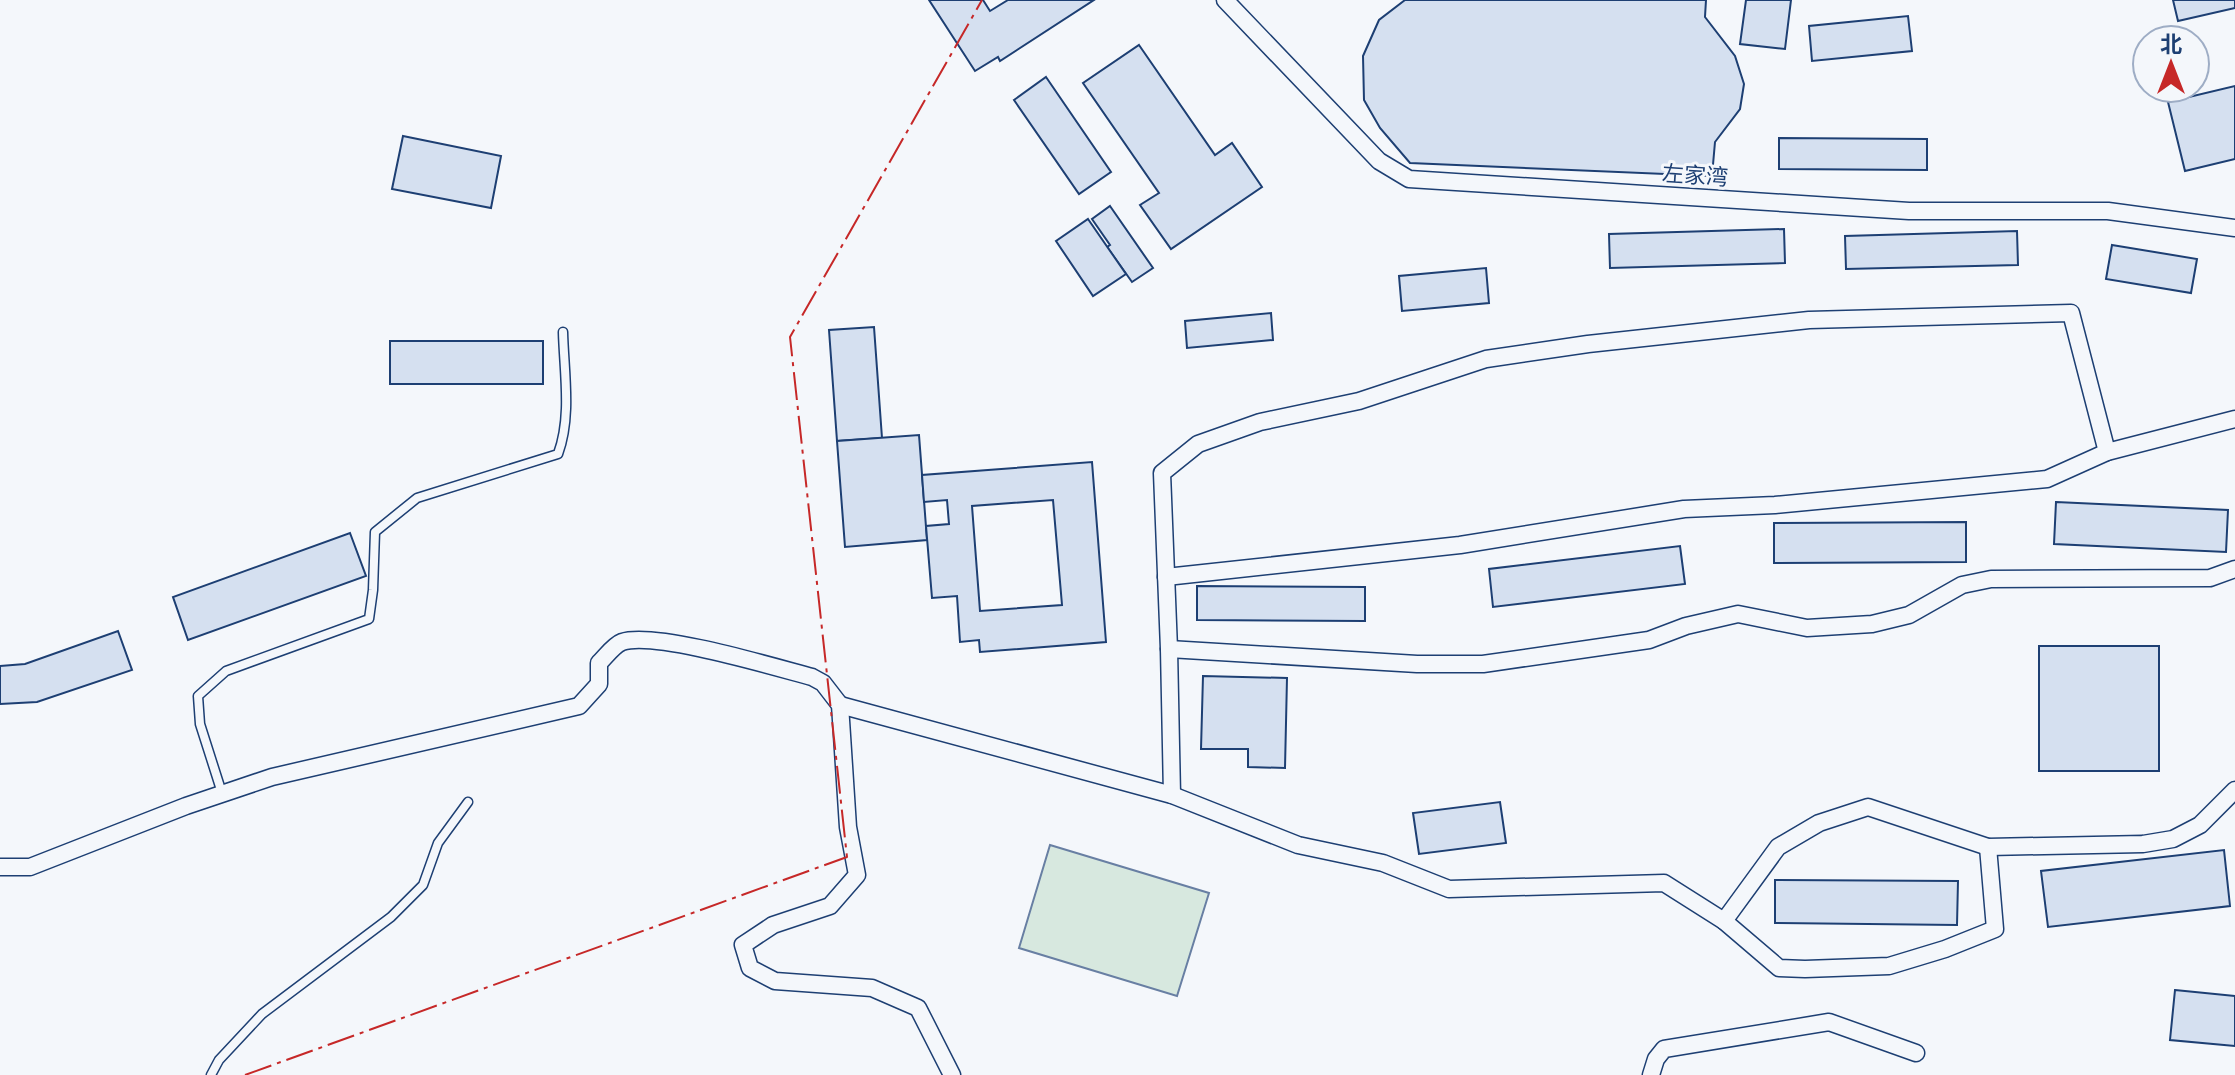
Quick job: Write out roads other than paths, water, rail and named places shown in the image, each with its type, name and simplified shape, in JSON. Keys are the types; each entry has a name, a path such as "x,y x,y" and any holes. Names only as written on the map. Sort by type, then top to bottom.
{"street":[{"name":"左家湾","path":"1225,0 1379,161 1409,179 1909,211 2108,211 2235,228"},
{"path":"1172,795 1162,473 1198,444 1260,422 1359,401 1486,359 1588,344 1809,320 2071,313 2107,452"},
{"path":"1166,577 1460,545 1684,509 1775,505 2047,479 2107,452 2235,419"},
{"path":"1169,649 1417,664 1483,664 1649,640 1686,626 1738,614 1807,628 1872,624 1909,615 1962,585 1991,579 2210,578 2235,569"},
{"path":"0,867 30,867 272,777 579,706 599,684 599,663 619,642 643,639 724,655 812,677 823,683 840,705 848,827 857,875 830,906 773,925 743,945 750,968 775,981 872,988 918,1008 952,1075"},
{"path":"840,705 1172,795 1298,845 1383,863 1449,889 1664,883 1724,921 1779,968 1889,966 1945,949 1995,929 1988,847"},
{"path":"1724,921 1778,847 1819,823 1868,807 1988,847 2143,844 2173,839 2200,825 2235,790"},
{"path":"1651,1075 1656,1059 1664,1049 1829,1022 1916,1053"}],"lane":[{"path":"222,794 200,724 198,696 226,671 369,619 375,532 417,498 558,454 564,438 566,410 563,332"},
{"path":"211,1075 219,1060 262,1014 391,917 423,885 438,843 468,802"}]}
